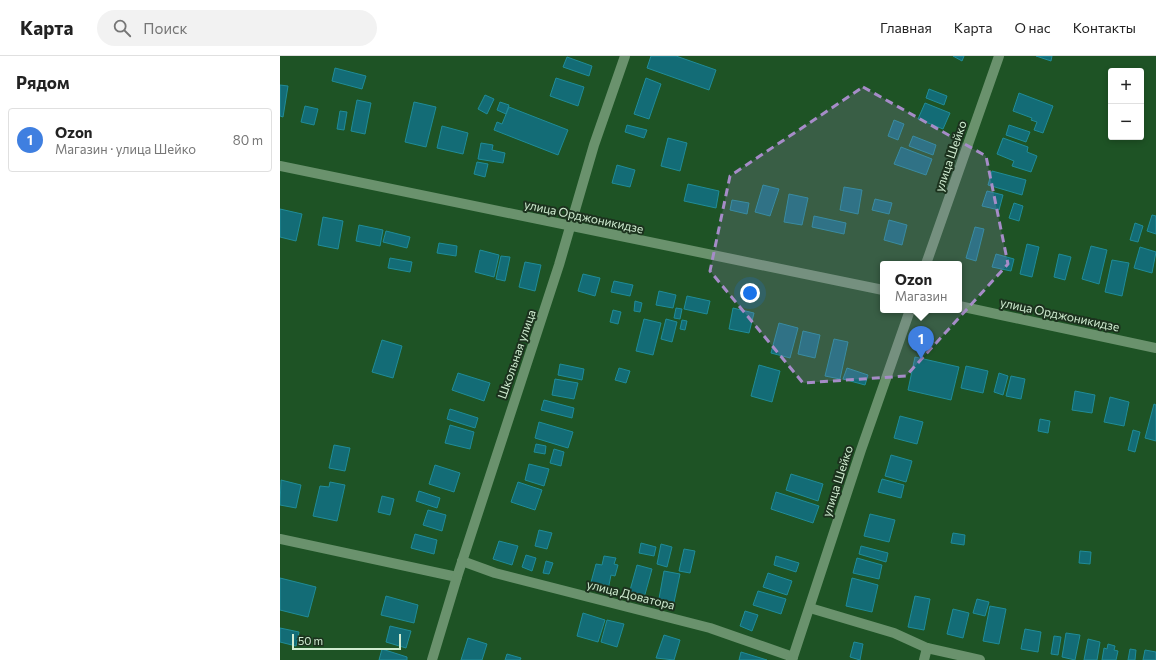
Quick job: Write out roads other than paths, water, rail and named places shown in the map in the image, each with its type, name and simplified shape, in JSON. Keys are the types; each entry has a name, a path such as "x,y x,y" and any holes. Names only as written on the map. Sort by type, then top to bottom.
{"street":[{"name":"Школьная улица","path":"432,660 457,576 559,265 569,226 594,144 625,56"},
{"name":"улица Шейко","path":"927,261 999,56"},
{"name":"улица Орджоникидзе","path":"280,166 880,289"},
{"name":"улица Орджоникидзе","path":"962,307 1156,348"},
{"name":"улица Шейко","path":"792,658 810,608 861,450 909,313"},
{"path":"280,540 457,576"},
{"name":"улица Доватора","path":"462,561 495,573 710,628 792,658"},
{"path":"810,608 894,633 927,648 980,660"},
{"path":"924,660 927,648"}],"place":[{"name":"Ozon","path":"921,359"}]}
